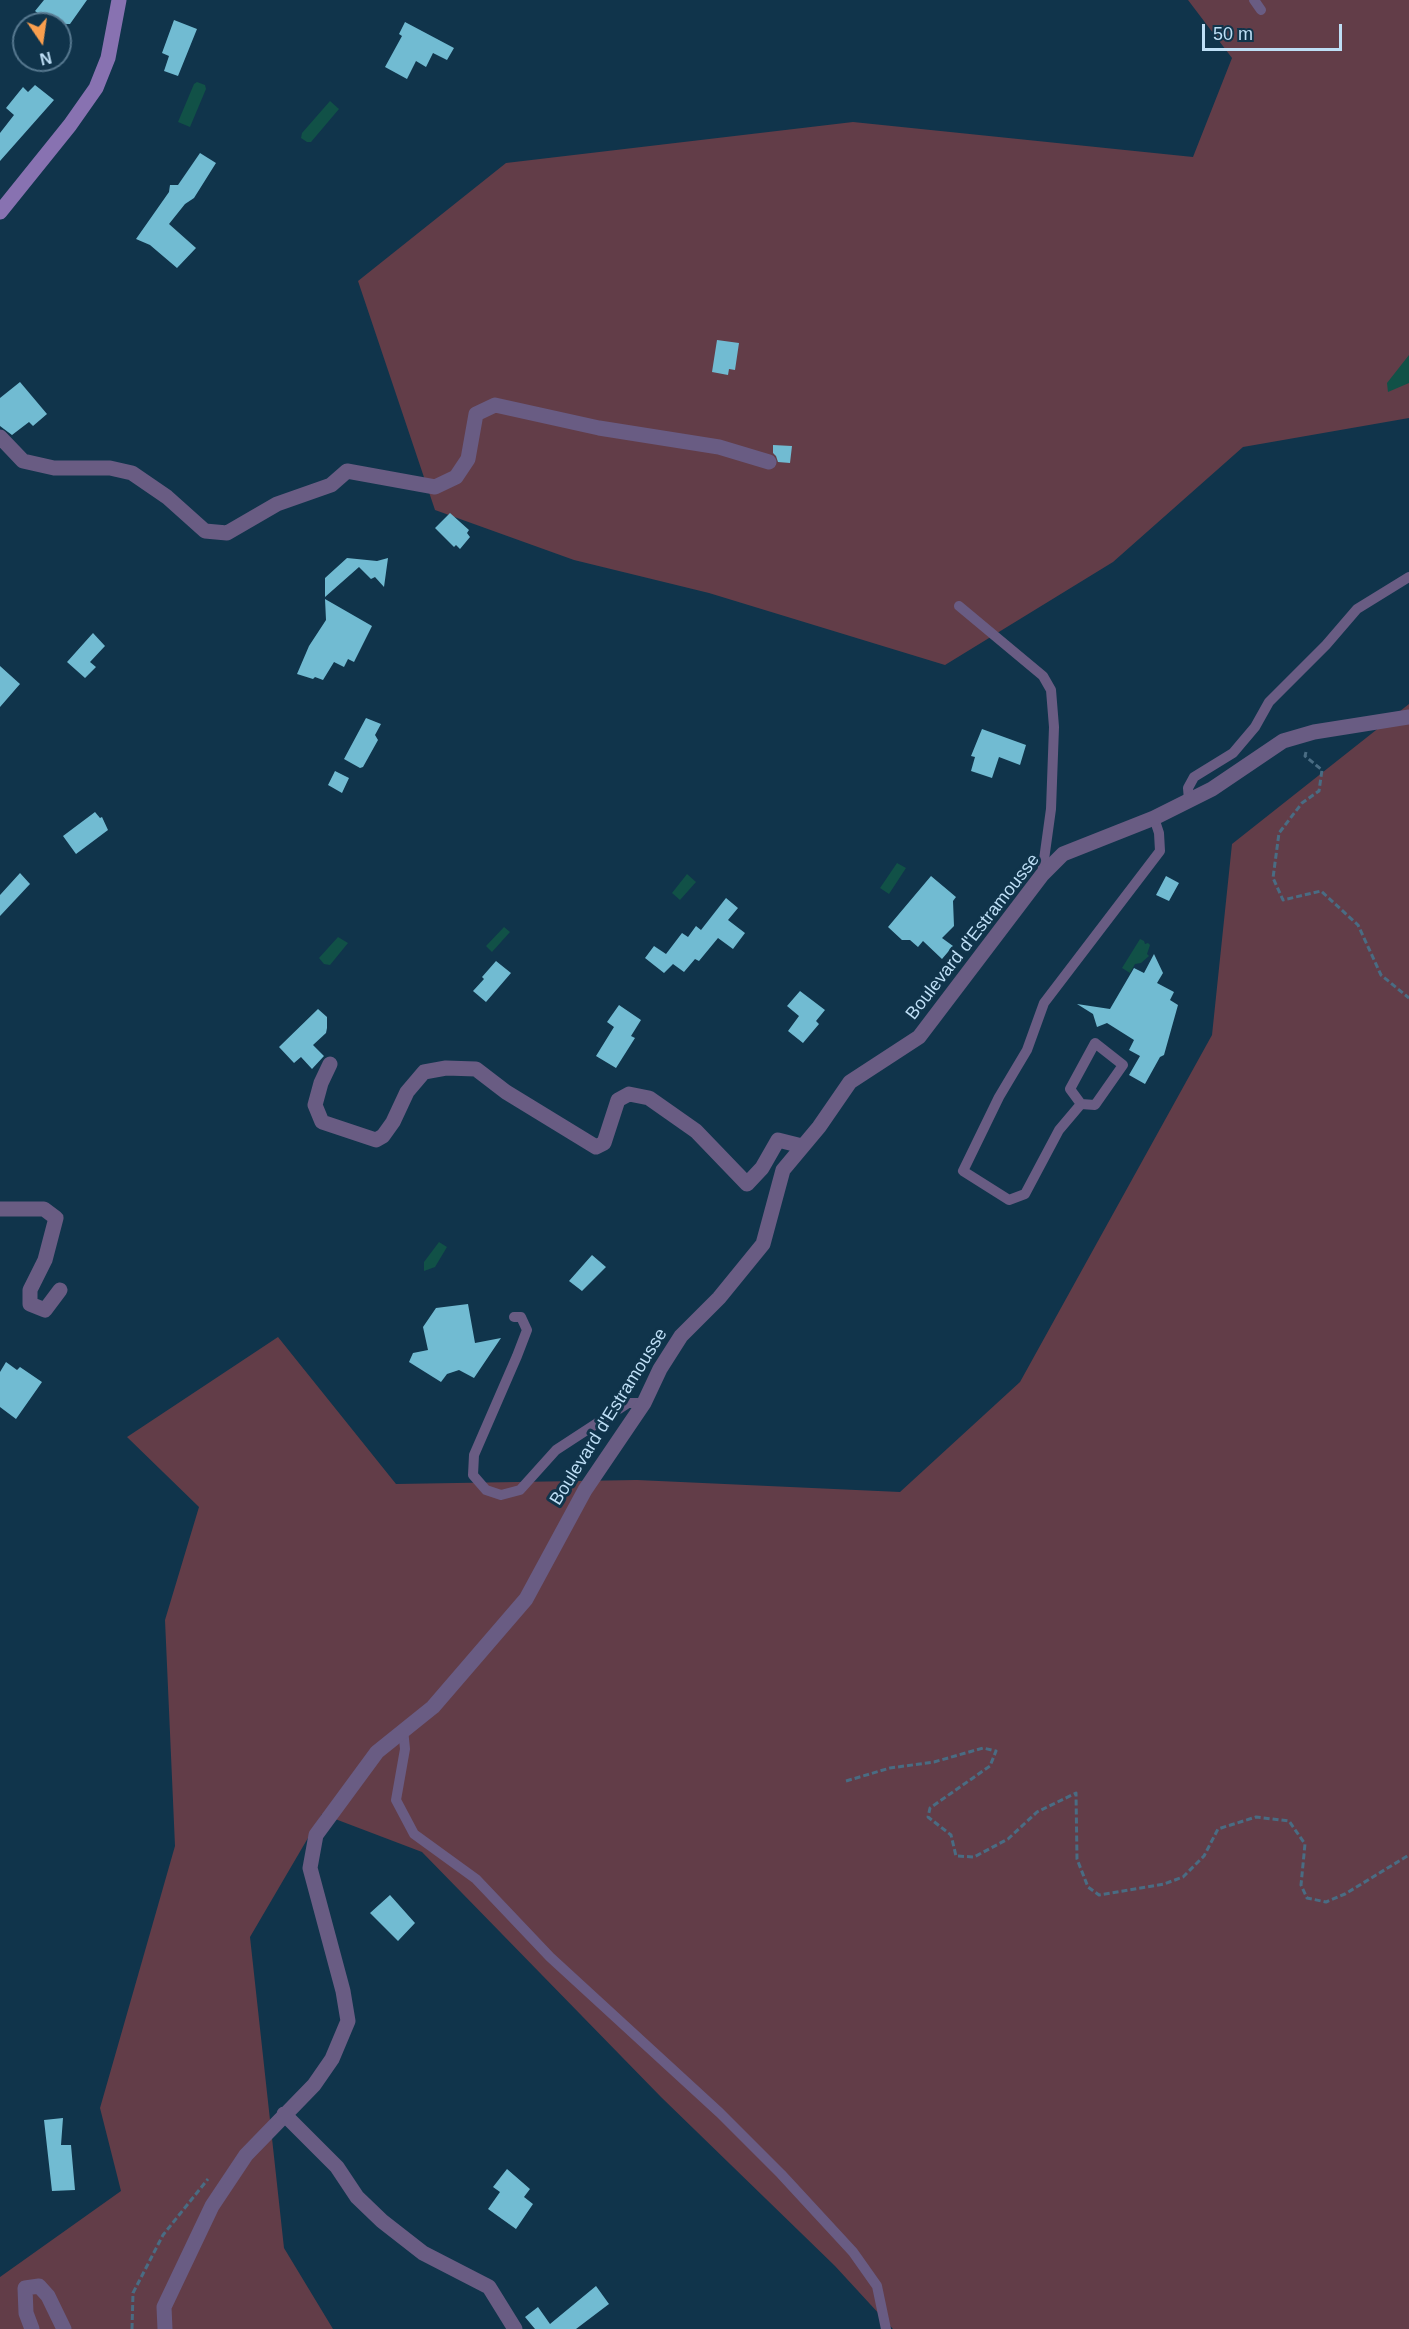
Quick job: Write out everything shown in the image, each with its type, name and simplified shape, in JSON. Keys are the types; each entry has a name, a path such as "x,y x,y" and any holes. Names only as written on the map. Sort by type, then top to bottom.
{"main road":[{"path":"0,212 70,125 96,88 108,58 119,0"}],"street":[{"path":"0,437 23,461 54,468 110,468 132,473 167,497 205,531 227,533 277,504 331,485 347,471 435,487 456,477 468,459 476,414 495,405 599,429 719,447 769,462"},
{"name":"Boulevard d'Estramousse","path":"165,2329 164,2307 212,2206 246,2155 314,2085 332,2059 348,2021 343,1991 310,1868 316,1835 377,1752 433,1707 526,1599 585,1490 644,1403 660,1369 681,1336 719,1298 763,1244 783,1170 819,1127 850,1082 919,1037 1042,874 1063,854 1154,818 1212,789 1283,741 1314,732 1409,717"},
{"path":"330,1065 321,1083 315,1104 322,1122 376,1140 383,1136 393,1122 407,1092 424,1072 446,1068 476,1069 506,1092 596,1147 604,1143 618,1100 629,1094 649,1098 696,1131 747,1184 762,1168 778,1140 802,1146"},
{"path":"0,1209 44,1209 56,1218 45,1260 30,1290 30,1304 45,1310 60,1290"},
{"path":"284,2114 337,2167 357,2197 382,2221 423,2253 489,2287 515,2329"},
{"path":"32,2329 26,2313 25,2288 39,2286 48,2296 64,2329"}],"lane":[{"path":"1190,800 1188,788 1194,777 1233,753 1255,727 1269,702 1326,645 1357,609 1409,577"},
{"path":"958,606 1043,676 1052,690 1054,727 1051,809 1042,874"},
{"path":"1081,1104 1059,1130 1024,1194 1009,1200 963,1172 999,1097 1027,1050 1044,1003 1160,851 1159,833 1154,818"},
{"path":"1095,1043 1123,1065 1095,1105 1081,1104 1070,1089 1095,1043"},
{"path":"514,1317 521,1317 526,1330 474,1455 473,1474 486,1490 501,1495 520,1490 556,1450 628,1403 644,1403"},
{"path":"403,1729 405,1749 396,1800 414,1834 476,1879 550,1957 720,2113 781,2174 853,2252 877,2286 886,2329"}],"path":[{"path":"1314,732 1305,756 1322,770 1319,791 1302,803 1279,833 1273,878 1282,900 1321,891 1358,925 1381,975 1409,998"},
{"path":"846,1781 890,1768 934,1762 983,1748 996,1751 990,1766 930,1808 928,1817 951,1835 956,1856 975,1857 1008,1839 1037,1812 1076,1793 1077,1859 1089,1887 1100,1895 1164,1884 1183,1877 1204,1856 1218,1829 1256,1817 1289,1821 1305,1844 1301,1885 1307,1898 1326,1902 1345,1894 1409,1855"},
{"path":"132,2329 133,2293 143,2273 163,2235 212,2174"}],"shaded area":[{"path":"1188,0 1409,0 1409,418 1243,447 1113,562 945,665 709,593 574,560 435,510 358,281 506,163 853,122 1193,157 1232,58"},
{"path":"197,82 205,85 206,89 190,127 178,122 194,84"},
{"path":"330,101 339,109 311,142 301,138 302,133"},
{"path":"1409,355 1409,383 1388,392 1387,383"},
{"path":"1409,704 1409,2329 893,2329 835,2266 661,2097 422,1852 322,1814 250,1937 284,2248 333,2329 0,2329 0,2277 121,2191 100,2108 175,1846 165,1620 199,1507 127,1437 278,1337 396,1484 637,1480 900,1492 1020,1382 1212,1035 1232,844"},
{"path":"897,863 906,868 889,894 880,888"},
{"path":"687,874 696,882 680,900 672,893"},
{"path":"504,927 510,932 492,952 486,946"},
{"path":"338,937 348,943 330,965 324,964 319,958"},
{"path":"1140,939 1150,945 1147,954 1149,956 1141,963 1135,964 1130,973 1122,968"},
{"path":"439,1242 447,1247 435,1267 424,1271 424,1262"}],"building":[{"path":"44,0 87,0 72,21 72,12 35,11"},
{"path":"174,20 197,29 178,76 164,71 169,56 162,53"},
{"path":"405,22 454,48 447,60 433,53 426,67 416,61 407,79 385,67 402,36 399,34"},
{"path":"35,85 54,100 0,161 0,133 14,115 6,108 23,87 28,92"},
{"path":"200,153 216,163 194,198 185,204 169,224 196,248 177,268 150,245 136,239 169,192 170,185 178,185"},
{"path":"717,340 739,343 735,370 729,369 728,375 712,372"},
{"path":"20,382 47,414 33,426 29,422 12,435 0,426 0,398"},
{"path":"773,445 792,446 790,463 778,462 773,453"},
{"path":"450,513 469,530 467,533 470,537 460,549 456,545 454,547 435,528"},
{"path":"347,558 377,561 388,558 384,587 375,577 371,579 359,567 325,597 325,578"},
{"path":"325,599 372,626 354,662 348,659 344,667 334,662 323,680 297,674 309,646 326,620"},
{"path":"93,633 105,646 90,662 96,667 85,678 67,662"},
{"path":"0,666 20,684 0,707"},
{"path":"366,718 381,724 375,735 378,740 363,767 360,768 344,759"},
{"path":"982,729 1026,745 1020,765 999,757 992,778 971,771 975,757 971,756"},
{"path":"335,771 349,778 342,793 328,785"},
{"path":"95,812 100,818 102,817 108,830 76,854 63,836"},
{"path":"20,873 30,884 0,916 0,895"},
{"path":"931,876 956,897 953,901 954,926 942,938 953,946 942,959 923,941 918,947 910,940 902,940 888,927"},
{"path":"1166,876 1179,883 1169,901 1156,895"},
{"path":"726,898 738,908 728,920 745,933 733,949 718,938 699,961 695,959 684,972 673,964 664,973 645,958 654,946 666,954 682,933 688,937 696,926 701,930"},
{"path":"1154,954 1163,973 1157,983 1174,992 1170,1000 1178,1005 1164,1055 1160,1057 1145,1084 1129,1075 1140,1056 1129,1050 1134,1040 1107,1023 1097,1027 1093,1014 1077,1004 1110,1009 1134,968 1144,973"},
{"path":"496,961 511,973 486,1002 473,991"},
{"path":"800,991 825,1010 816,1021 819,1024 803,1043 788,1031 799,1016 787,1006"},
{"path":"619,1005 641,1020 631,1036 635,1038 616,1068 596,1056 614,1027 607,1022"},
{"path":"318,1009 327,1017 327,1028 326,1033 313,1045 324,1056 312,1069 301,1057 294,1063 279,1047"},
{"path":"592,1255 606,1267 582,1291 569,1281"},
{"path":"468,1304 475,1343 501,1338 474,1378 459,1370 447,1374 441,1382 409,1362 413,1353 428,1350 423,1327 436,1308"},
{"path":"6,1362 17,1370 20,1367 42,1382 16,1419 0,1407 0,1372"},
{"path":"390,1895 415,1923 398,1941 370,1913"},
{"path":"63,2118 61,2145 71,2145 75,2190 52,2191 44,2120"},
{"path":"507,2169 530,2189 524,2197 533,2204 516,2229 488,2209 500,2192 493,2187"},
{"path":"596,2286 609,2304 576,2329 535,2329 525,2317 538,2307 550,2324"}]}
